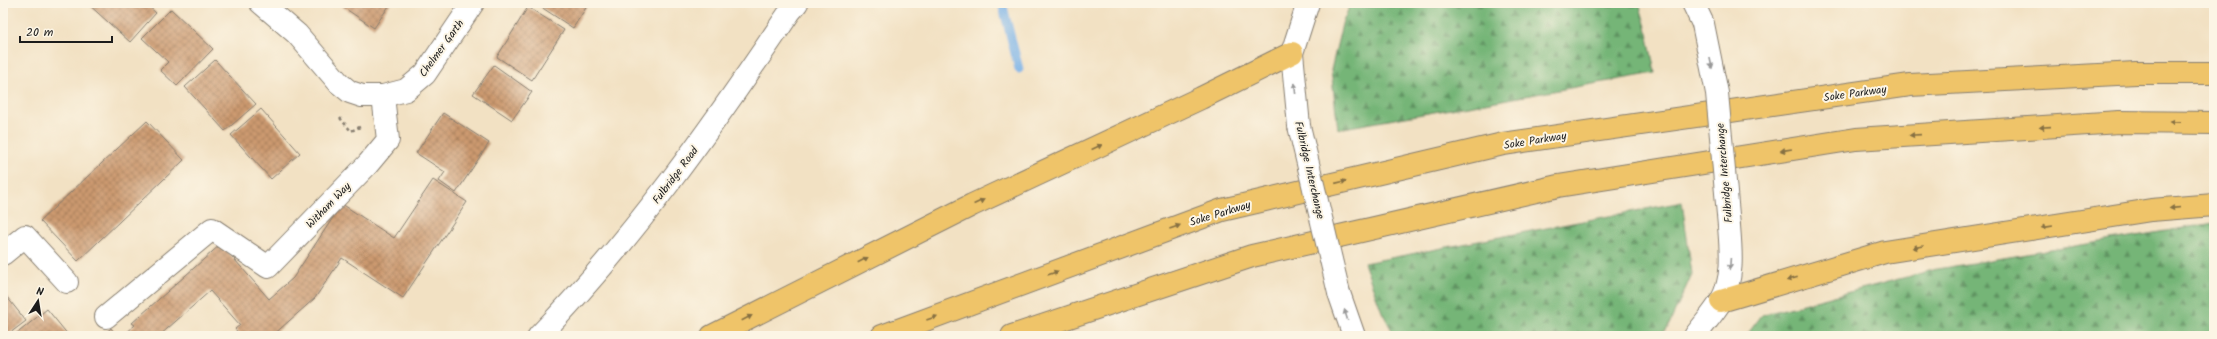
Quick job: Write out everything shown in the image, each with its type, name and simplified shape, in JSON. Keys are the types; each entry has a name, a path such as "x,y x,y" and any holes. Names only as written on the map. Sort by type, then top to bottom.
{"highway":[{"path":"712,336 972,205 1201,98 1292,52"},
{"name":"Soke Parkway","path":"882,336 1222,210 1503,144 1910,85 2136,73 2214,73"},
{"path":"1012,336 1252,256 1558,186 1856,139 2119,122 2214,123"},
{"path":"1721,301 1885,252 2151,210 2214,205"}],"street":[{"path":"261,3 297,34 339,83 350,92 362,96 382,96"},
{"name":"Chelmer Garth","path":"382,96 406,90 425,74 474,3"},
{"name":"Fulbridge Road","path":"539,336 579,295 648,210 720,116 797,3"},
{"name":"Fulbridge Interchange","path":"1308,3 1292,52 1299,126 1339,293 1354,336"},
{"name":"Fulbridge Interchange","path":"1693,3 1703,24 1717,93 1731,254 1730,275 1721,301 1695,336"},
{"name":"Witham Way","path":"106,317 212,229 268,267 368,164 388,140 382,96"},
{"path":"3,254 25,236 67,282"}],"green space":[{"path":"1351,3 1639,3 1646,27 1655,73 1338,129 1331,70 1342,24"},
{"path":"1682,202 1692,274 1667,329 1660,336 1395,336 1382,312 1364,263"},
{"path":"2214,223 2214,336 1746,336 1762,315 1937,269"}],"building":[{"path":"87,3 145,3 156,13 130,42"},
{"path":"342,3 391,3 374,28 340,5"},
{"path":"539,3 589,3 573,28 538,5"},
{"path":"528,7 564,30 532,80 497,57"},
{"path":"171,9 213,49 177,86 160,70 168,62 142,38"},
{"path":"215,60 256,104 225,131 185,87"},
{"path":"494,65 532,92 512,120 473,94"},
{"path":"261,109 300,153 271,179 231,135"},
{"path":"443,113 489,143 456,193 439,181 445,172 416,153"},
{"path":"147,121 184,160 78,261 40,221"},
{"path":"433,180 467,202 403,298 342,258 315,298 272,336 241,336 235,329 240,325 210,291 159,336 123,336 135,325 132,323 221,244 269,299 293,278 342,204 394,238"},
{"path":"3,292 26,321 6,336 3,336"},
{"path":"47,309 69,336 14,336"},
{"path":"111,328 117,336 102,336"}],"waterway":[{"path":"1002,3 1019,69"}]}
